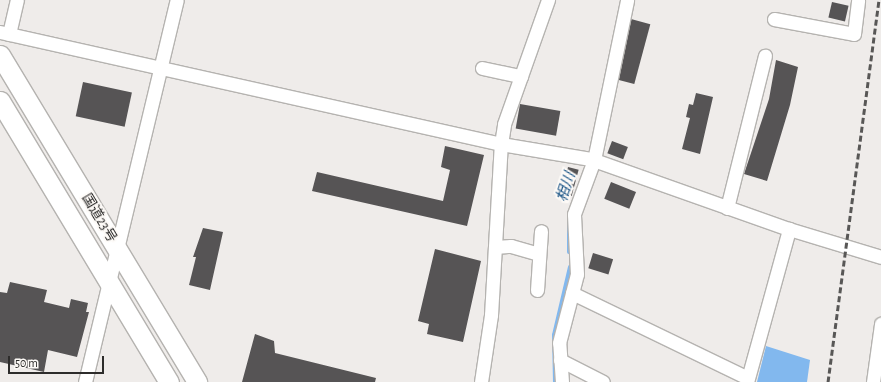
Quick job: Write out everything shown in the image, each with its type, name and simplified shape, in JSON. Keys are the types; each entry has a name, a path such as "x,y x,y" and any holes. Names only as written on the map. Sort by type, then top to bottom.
{"highway":[{"name":"国道23号","path":"0,55 197,382"},
{"name":"国道23号","path":"0,101 169,382"}],"street":[{"path":"17,0 4,33 500,144 589,158 671,183 727,208 789,229 881,257"},
{"path":"86,382 177,0"},
{"path":"481,382 491,315 500,144 504,124 548,0"},
{"path":"562,382 560,360 561,333 577,274 574,214 627,0"},
{"path":"774,19 854,34 858,0"},
{"path":"727,208 765,56"},
{"path":"482,68 521,76"},
{"path":"572,293 747,380 789,229"},
{"path":"537,290 541,231"},
{"path":"495,247 511,246 539,254"},
{"path":"873,382 881,324"},
{"path":"560,360 603,382"}],"water":[{"path":"766,346 810,360 807,382 757,382"}],"building":[{"path":"832,2 849,6 845,21 828,18"},
{"path":"631,19 650,24 634,84 615,79"},
{"path":"776,60 798,67 790,105 767,181 744,174 769,99"},
{"path":"83,82 132,92 125,127 76,116"},
{"path":"696,93 713,97 700,154 682,149 690,118 686,117 689,104 693,105"},
{"path":"520,104 560,111 556,136 516,129"},
{"path":"612,141 628,147 623,159 607,153"},
{"path":"445,146 484,155 467,226 312,191 317,172 443,201 450,170 441,167"},
{"path":"568,167 579,170 572,196 561,193"},
{"path":"611,182 636,192 629,209 604,199"},
{"path":"203,228 223,232 210,290 189,285 196,257 193,257"},
{"path":"435,249 481,261 463,342 427,334 429,324 418,321"},
{"path":"593,253 613,259 608,274 588,268"},
{"path":"10,282 47,290 44,302 69,308 71,299 88,303 86,312 89,312 77,357 48,350 44,372 0,362 0,292 7,293"},
{"path":"255,334 274,341 275,353 376,378 375,382 242,382"}],"waterway":[{"name":"相川","path":"569,217 569,252"},
{"name":"相川","path":"555,382 554,335 570,267"}],"railway":[{"path":"828,382 879,0"}]}
